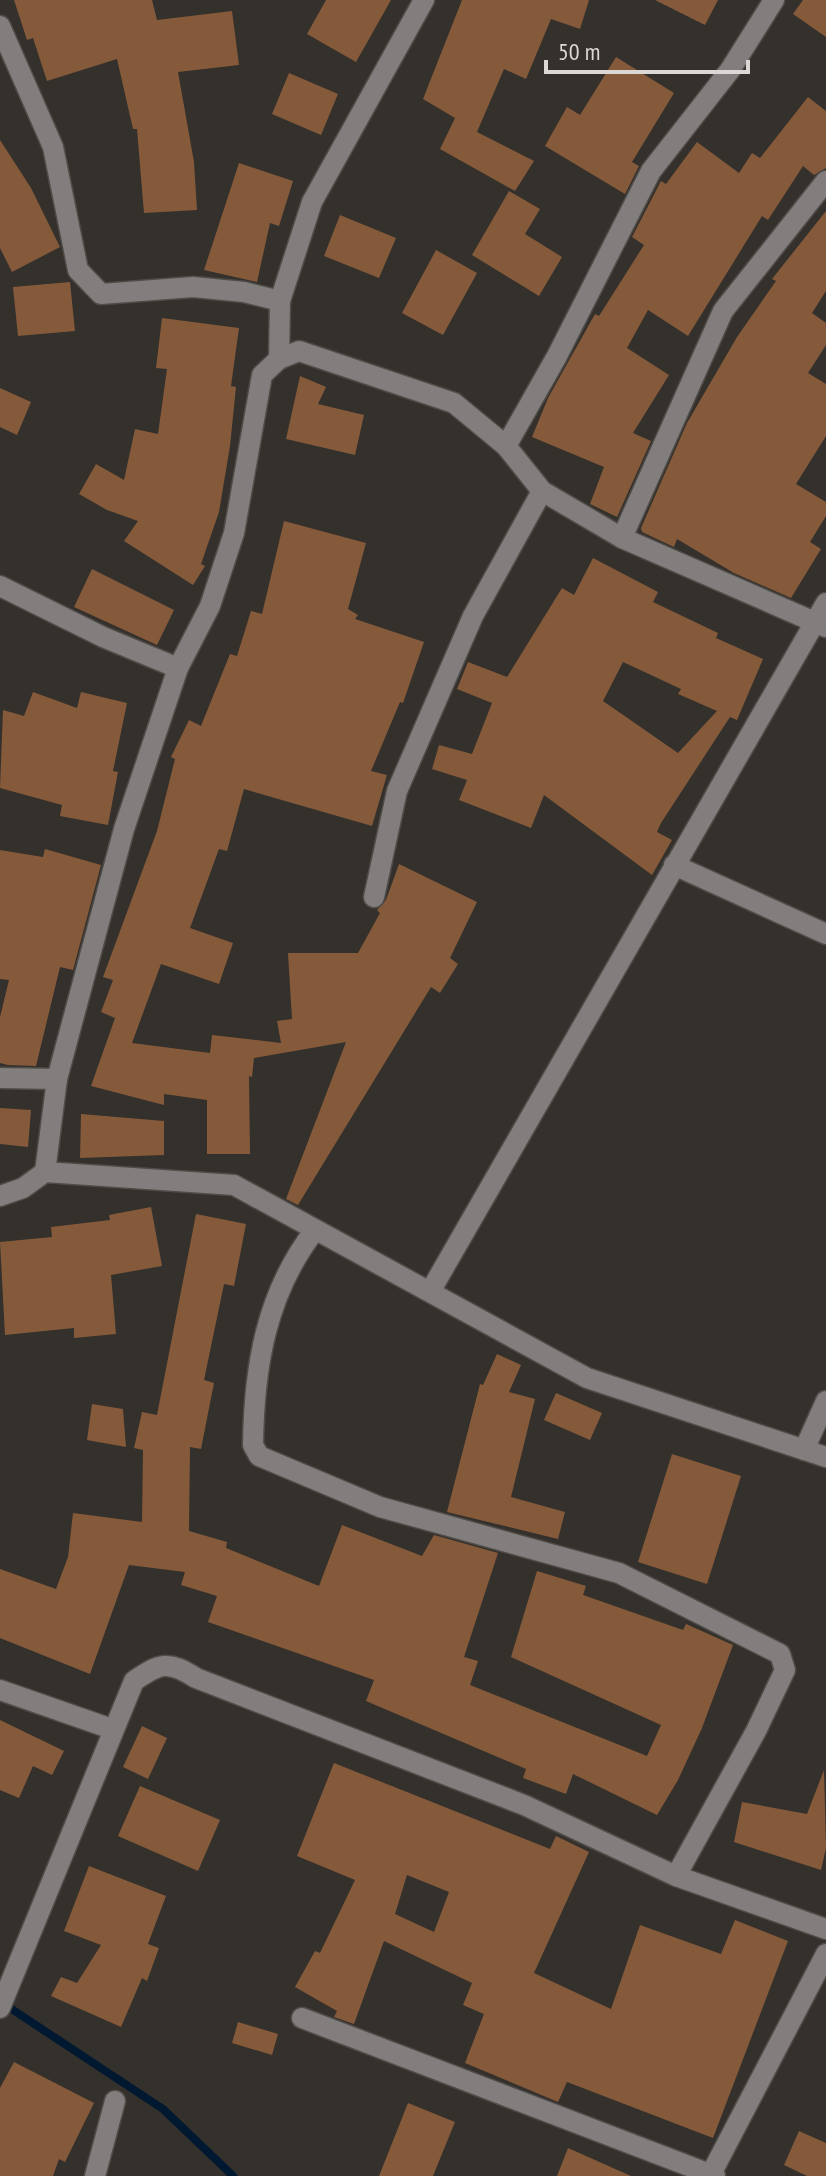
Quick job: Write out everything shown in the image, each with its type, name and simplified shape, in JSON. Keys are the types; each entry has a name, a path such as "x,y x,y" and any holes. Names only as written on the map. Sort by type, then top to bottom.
{"street":[{"path":"279,359 280,301 312,202 424,0"},
{"path":"506,446 557,356 651,171 730,70 774,0"},
{"path":"0,26 53,147 78,270 101,294 193,287 244,292 280,301"},
{"path":"622,538 723,311 826,181"},
{"path":"45,1172 57,1079 124,829 178,668 210,606 234,533 262,375 279,359 299,351 454,403 506,446 542,491 622,538 820,625"},
{"path":"374,897 397,791 473,616 542,491"},
{"path":"0,586 103,637 178,668"},
{"path":"431,1290 674,865 820,625 826,603"},
{"path":"674,865 826,934"},
{"path":"0,1078 57,1079"},
{"path":"0,1196 23,1188 45,1172 234,1185 587,1378 826,1457"},
{"path":"315,1230 294,1257 279,1288 261,1346 253,1445 259,1456 380,1507 619,1573 780,1654 785,1670 756,1731 676,1876"},
{"path":"804,1450 826,1401"},
{"path":"0,2008 112,1729 134,1681 157,1665 178,1666 196,1678 524,1805 676,1876 826,1929"},
{"path":"0,1690 112,1729"},
{"path":"302,2018 713,2175 826,1954"},
{"path":"95,2176 115,2101"}],"building":[{"path":"14,0 152,0 157,20 232,11 239,65 178,72 194,162 197,210 144,213 137,129 133,129 117,59 47,81 33,38 27,40"},
{"path":"326,0 391,0 356,62 307,34"},
{"path":"462,0 589,0 580,29 551,19 526,79 504,69 477,132 534,161 515,191 440,149 455,118 423,99"},
{"path":"655,0 718,0 705,25"},
{"path":"803,0 826,0 826,37 793,14"},
{"path":"616,57 674,93 632,162 639,166 625,194 545,146 567,107 580,115"},
{"path":"289,73 338,94 321,135 272,114"},
{"path":"808,97 826,111 826,168 814,175 803,166 768,220 762,216 688,336 648,310 627,348 669,375 633,433 651,441 617,517 590,504 604,467 532,437 548,398 595,314 599,316 644,245 632,237 661,181 666,184 697,142 739,173 752,153 760,158"},
{"path":"0,140 31,188 60,247 12,272 0,248"},
{"path":"239,163 293,181 279,226 270,223 257,282 204,270"},
{"path":"509,191 540,209 525,234 562,257 539,296 472,255"},
{"path":"826,211 826,291 812,313 826,323 826,345 808,373 826,384 826,436 796,484 826,502 826,516 810,542 821,549 791,598 734,573 677,539 674,547 642,532 641,528 687,423 737,337 776,281 772,279"},
{"path":"340,215 396,238 379,278 324,256"},
{"path":"436,250 477,273 443,335 402,313"},
{"path":"70,282 75,331 18,336 13,287"},
{"path":"162,318 239,328 231,386 236,387 230,446 219,512 201,564 205,566 193,585 124,541 138,521 107,510 79,494 96,464 124,480 135,429 158,434 167,369 156,368"},
{"path":"300,376 326,387 318,404 364,415 355,455 286,439"},
{"path":"0,388 31,402 17,435 0,427"},
{"path":"284,521 366,543 348,609 358,615 355,619 424,642 403,703 400,702 371,771 387,775 372,826 244,789 227,851 219,849 190,928 233,943 219,984 161,964 132,1043 210,1053 212,1035 281,1043 277,1021 292,1019 288,953 358,953 380,913 377,910 386,900 399,864 477,902 450,958 458,964 440,993 431,987 298,1205 286,1199 346,1042 254,1058 252,1077 249,1076 250,1154 207,1154 207,1100 164,1094 164,1105 91,1086 115,1018 101,1012 113,980 103,977 157,831 175,759 171,757 189,720 201,726 230,654 237,656 251,611 262,614"},
{"path":"593,558 658,592 653,602 718,633 716,638 763,659 737,720 730,717 661,823 657,832 672,840 652,875 544,795 531,828 459,800 467,780 432,769 439,745 472,754 492,703 457,689 468,662 507,677 562,588 574,595","holes":["623,662 681,689 678,694 717,711 678,753 603,701"]},
{"path":"92,569 174,610 157,645 74,607"},
{"path":"33,692 77,708 81,692 127,703 113,771 118,772 108,825 60,816 62,805 0,788 3,710 24,716"},
{"path":"45,849 101,865 73,970 60,967 36,1066 8,1065 0,1063 0,1017 9,980 0,979 0,850 43,857"},
{"path":"0,1108 31,1110 28,1147 0,1144"},
{"path":"81,1114 164,1121 164,1155 80,1158"},
{"path":"151,1207 162,1266 111,1275 116,1334 74,1338 74,1328 5,1335 0,1242 52,1237 51,1227 110,1220 109,1215"},
{"path":"196,1214 246,1224 234,1286 224,1284 204,1380 214,1383 201,1449 190,1447 189,1531 227,1542 226,1548 319,1586 342,1525 422,1556 434,1535 498,1553 464,1657 478,1661 470,1685 647,1756 661,1725 511,1657 537,1571 586,1586 583,1595 683,1630 686,1624 733,1645 702,1728 678,1780 657,1815 573,1774 566,1794 523,1778 526,1769 366,1701 374,1680 208,1622 217,1596 181,1585 185,1572 129,1565 90,1674 0,1638 0,1569 56,1589 68,1557 73,1513 142,1522 143,1450 134,1448 142,1412 157,1415"},
{"path":"497,1354 521,1365 509,1392 535,1399 511,1497 565,1512 558,1539 447,1512 480,1384 483,1385"},
{"path":"556,1393 602,1413 590,1440 544,1420"},
{"path":"92,1404 123,1409 126,1447 87,1440"},
{"path":"672,1454 741,1476 707,1584 638,1562"},
{"path":"0,1720 64,1751 52,1775 33,1766 19,1798 0,1790"},
{"path":"142,1726 167,1738 148,1779 123,1767"},
{"path":"334,1763 550,1849 556,1836 589,1852 534,1973 611,2009 640,1925 721,1954 735,1920 788,1941 713,2138 567,2082 558,2102 465,2063 484,2014 463,2005 472,1983 384,1941 354,2024 334,2017 337,2011 295,1987 315,1951 320,1953 355,1880 297,1856","holes":["407,1875 449,1892 434,1932 395,1914"]},
{"path":"824,1770 826,1848 821,1870 734,1842 742,1802 807,1814"},
{"path":"140,1786 220,1820 198,1871 118,1836"},
{"path":"89,1866 166,1896 148,1944 159,1948 147,1981 142,1978 121,2027 51,1996 61,1977 77,1983 101,1945 64,1931"},
{"path":"238,2022 278,2034 272,2055 232,2043"},
{"path":"14,2062 94,2103 65,2162 59,2159 53,2176 0,2176 0,2088"},
{"path":"408,2103 455,2122 433,2176 379,2176"},
{"path":"799,2131 826,2143 826,2176 807,2176 784,2165"},
{"path":"568,2148 631,2176 557,2176"}],"waterway":[{"path":"4,2004 163,2109 233,2176"}]}
